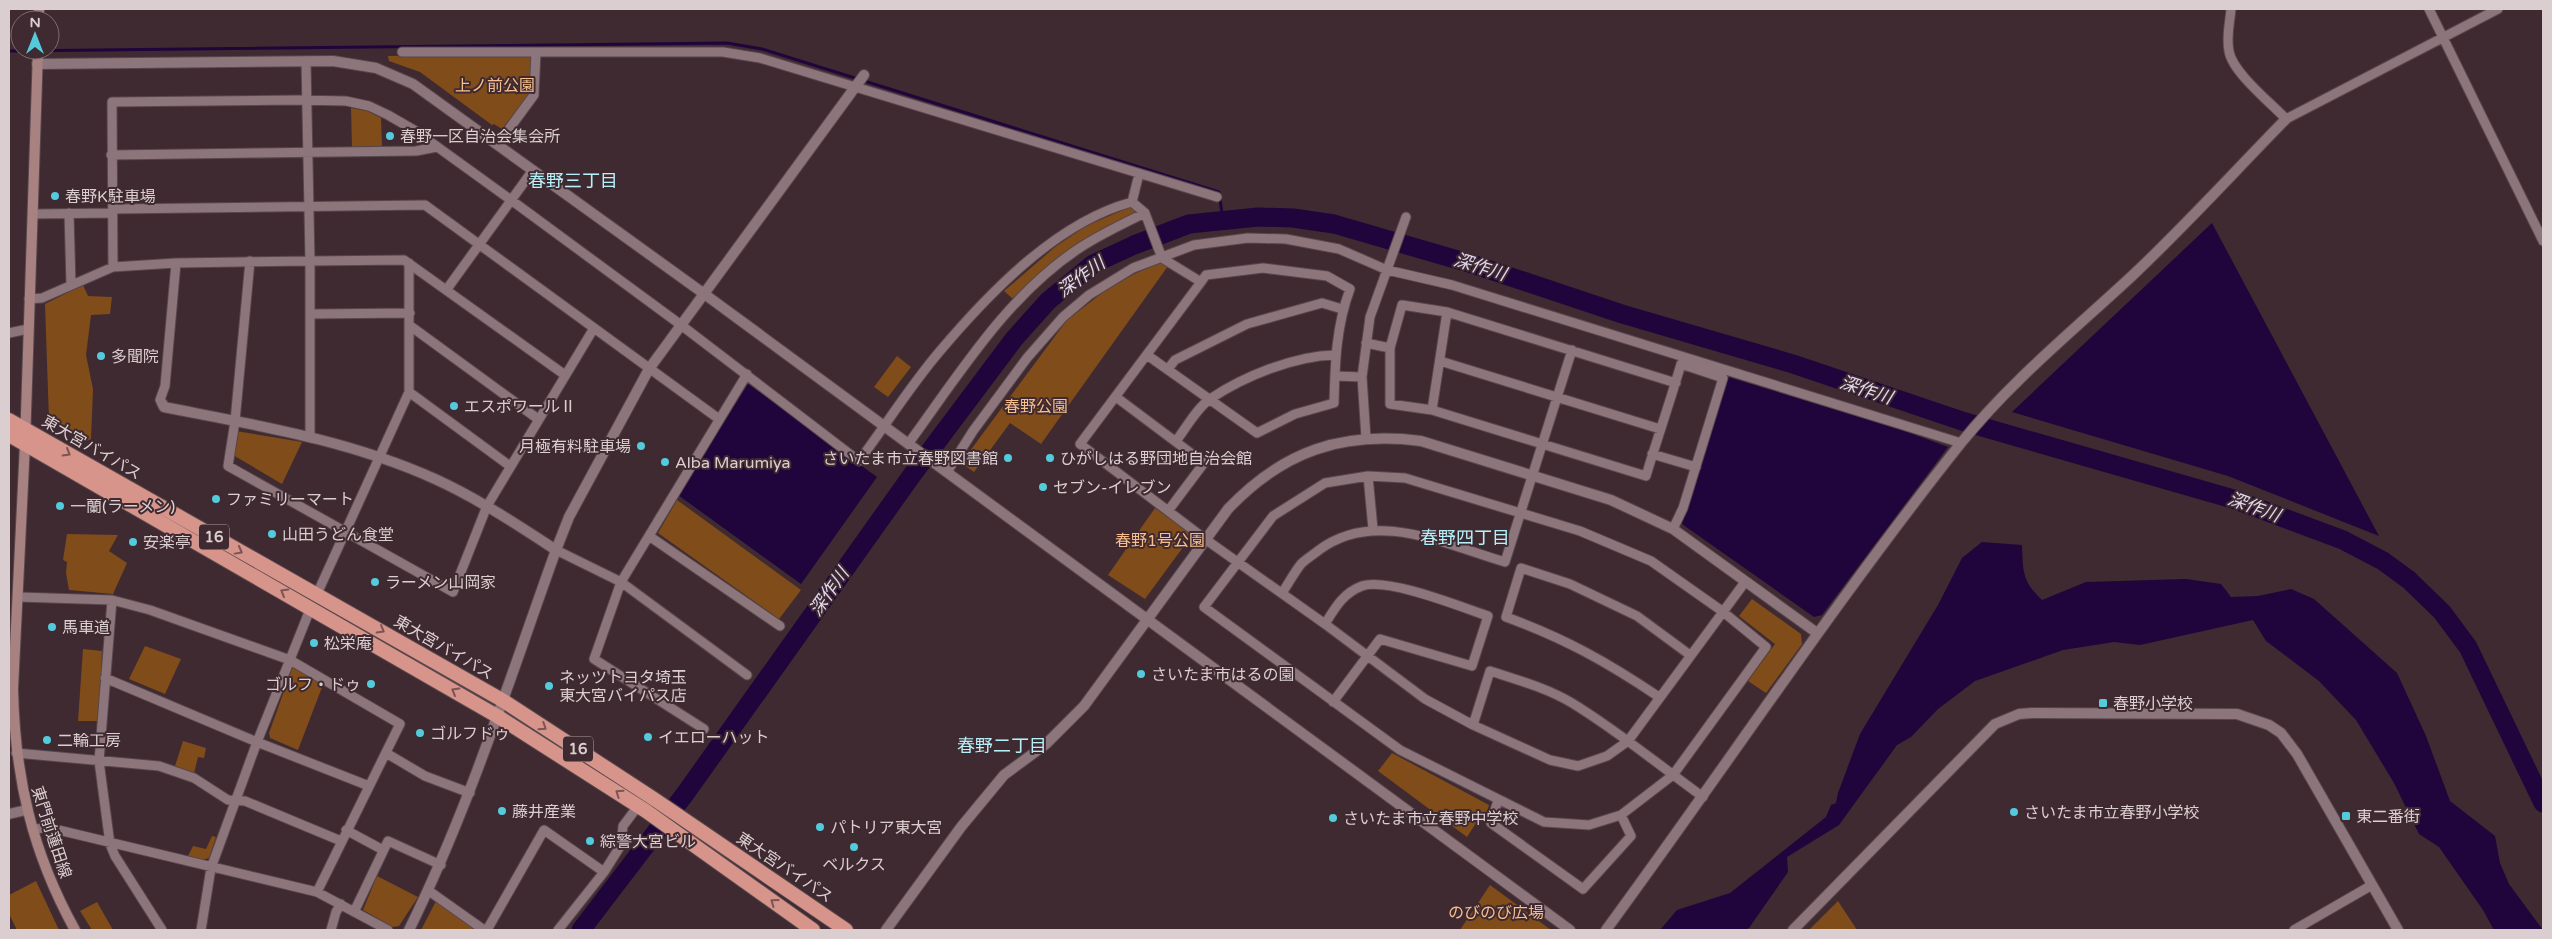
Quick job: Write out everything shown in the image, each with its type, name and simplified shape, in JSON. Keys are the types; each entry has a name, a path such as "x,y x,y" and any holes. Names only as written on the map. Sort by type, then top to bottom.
{"highway":[{"name":"東大宮バイパス","path":"9,420 502,700 683,818 846,930"},
{"name":"東大宮バイパス","path":"9,435 311,607 497,716 642,808 813,930"}],"main road":[{"name":"東門前蓮田線","path":"37,60 25,444 18,597 12,647 13,689 16,753 26,810 59,900 74,930"}],"street":[{"path":"2231,9 2229,53 2241,72 2286,118"},
{"path":"2429,9 2541,229 2543,241"},
{"path":"1606,930 1703,797 1817,633 1961,443 1996,403 2136,272 2286,118 2498,9"},
{"path":"402,52 526,50 536,52 723,52 760,58 1217,197"},
{"path":"498,144 534,95 536,52"},
{"path":"306,61 310,261 310,436"},
{"path":"37,64 306,61 357,64 396,76 427,93 703,293 1570,930"},
{"path":"409,930 441,865 470,793 569,517 649,369 864,75"},
{"path":"113,267 112,102 307,100 346,101 369,106 388,115 437,147 747,374 859,461 939,352 994,292 1032,258 1079,224 1112,207 1132,202"},
{"path":"111,155 308,154 416,151 437,147"},
{"path":"447,289 533,170"},
{"path":"1132,202 1139,174"},
{"path":"1132,202 1145,213 1162,258 1201,282"},
{"path":"32,214 309,206 425,205 719,419"},
{"path":"68,213 71,285"},
{"path":"909,445 1008,312 1038,281 1076,250 1145,213"},
{"path":"1366,438 1362,377 1370,317 1406,217"},
{"path":"944,471 1027,358 1063,317 1089,295 1133,268 1194,245 1248,238 1286,239 1339,249 1387,270 1452,285 1961,443"},
{"path":"29,299 42,298 113,267 250,261 404,260 565,375"},
{"path":"250,261 235,421 228,466 346,530 453,592 486,506 594,328"},
{"path":"176,263 165,386 160,400 164,407 310,436 380,457 434,479 486,506 556,550 620,582 747,674"},
{"path":"317,594 409,392 409,263"},
{"path":"1147,354 1257,433 1295,414 1334,403 1335,354 1342,309 1350,289 1327,276 1263,268 1206,275 1147,354 1116,397 1080,444 1205,539 1325,624 1425,699 1473,725 1550,760 1578,766 1608,756 1628,741 1690,654 1746,582"},
{"path":"1168,370 1175,360 1247,324 1322,303 1342,309"},
{"path":"1673,529 1684,508 1724,378 1682,364 1676,383 1660,429 1646,476 1432,410 1390,404 1390,348 1402,305 1447,312 1676,383"},
{"path":"1432,410 1447,312"},
{"path":"310,314 410,313"},
{"path":"409,325 538,419"},
{"path":"9,333 28,329"},
{"path":"1366,343 1390,348"},
{"path":"1282,593 1301,564 1327,544 1351,533 1373,529 1400,531 1505,562 1572,350"},
{"path":"1176,441 1209,400 1267,370 1318,355 1335,354"},
{"path":"1440,361 1660,429"},
{"path":"704,729 594,659 620,582 747,374"},
{"path":"1335,376 1362,377"},
{"path":"409,392 510,466"},
{"path":"1116,397 1204,463 1168,511"},
{"path":"886,930 989,792 1004,775 1067,726 1084,706 1233,503 1267,474 1302,454 1324,446 1366,438 1394,438 1421,441 1611,500 1673,529 1817,633"},
{"path":"1652,454 1696,467"},
{"path":"1368,476 1373,529"},
{"path":"1368,476 1405,478 1521,512 1580,531 1651,561 1722,612 1766,647 1673,775 1621,815 1589,825 1544,822 1400,750 1204,607 1273,516 1325,483 1368,476"},
{"path":"649,536 780,626"},
{"path":"1659,697 1606,661 1551,633 1506,618 1522,568 1570,584 1637,616 1690,654"},
{"path":"1325,624 1340,599 1363,586 1387,584 1488,616 1472,666 1380,638 1333,702"},
{"path":"18,597 112,600 150,610 290,660 400,724 317,892"},
{"path":"112,600 99,761 110,844 115,856 162,930"},
{"path":"201,930 211,868 256,742 311,607"},
{"path":"1473,725 1490,671 1530,684 1571,703 1628,741 1703,797"},
{"path":"105,678 256,742 369,786"},
{"path":"1793,930 1983,735 2006,719 2032,712 2219,713 2252,718 2269,725 2280,733 2297,754 2398,930"},
{"path":"16,753 159,766 194,778 228,800 245,801 341,841"},
{"path":"386,753 425,776 470,793"},
{"path":"1498,800 1491,823 1583,890 1631,836 1621,815"},
{"path":"558,930 604,872 621,845 622,826 642,808"},
{"path":"9,814 26,810"},
{"path":"33,830 46,827 110,844 317,892 388,930"},
{"path":"346,830 383,850"},
{"path":"429,890 485,930 544,830 604,872"},
{"path":"354,912 388,841 441,865"},
{"path":"2294,930 2372,885"},
{"path":"331,930 336,912 341,904"}],"green space":[{"name":"上ノ前公園","path":"526,54 532,58 532,91 502,129 494,124 492,125 420,72 389,61 388,56"},
{"path":"351,108 367,111 381,118 382,146 352,147"},
{"path":"1130,207 1138,213 1036,279 1013,299 1004,291 1055,247 1086,226"},
{"name":"春野公園","path":"1162,262 1168,266 1041,444 1010,423 974,472 961,463 1067,320 1106,290 1134,274"},
{"path":"83,285 88,296 112,297 110,314 91,315 86,355 93,389 91,439 87,441 49,420 45,304"},
{"path":"897,356 911,367 888,397 874,387"},
{"path":"236,431 302,442 282,484 233,455"},
{"path":"677,500 801,590 779,619 658,533"},
{"name":"春野1号公園","path":"1155,508 1192,535 1145,599 1108,575"},
{"path":"67,534 118,535 109,551 127,563 113,594 69,590 66,573 67,562 63,560"},
{"path":"1752,599 1801,634 1802,644 1766,693 1748,681 1775,644 1739,616"},
{"path":"145,646 181,659 165,694 129,679"},
{"path":"83,649 102,651 99,721 78,721"},
{"path":"293,666 324,682 298,750 270,738 269,733"},
{"path":"183,741 206,748 204,758 198,757 194,773 175,766"},
{"path":"1392,753 1489,805 1484,822 1478,820 1467,837 1378,771"},
{"path":"212,836 216,837 209,858 202,860 188,856 193,846 206,849"},
{"path":"377,876 418,897 399,926 393,927 363,910"},
{"path":"36,881 59,930 17,930 9,914 9,895"},
{"name":"のびのび広場","path":"1490,885 1551,930 1460,930"},
{"path":"439,901 480,930 421,930 435,903"},
{"path":"1838,901 1857,930 1809,930"},
{"path":"97,902 113,930 92,930 80,911"}],"shaded area":[{"path":"2212,223 2379,536 2228,476 2012,412"},
{"path":"1728,377 1902,430 1948,447 1822,615 1814,617 1682,524"},
{"path":"748,384 877,477 801,584 678,495"},
{"path":"1982,542 2022,545 2027,581 2042,600 2086,582 2186,579 2221,584 2231,597 2258,596 2291,589 2314,599 2397,673 2426,736 2450,801 2495,836 2500,863 2509,884 2543,930 2494,930 2483,910 2439,847 2419,834 2394,783 2356,720 2319,681 2266,641 2253,620 2140,645 2114,642 2063,650 1975,681 1938,709 1911,737 1897,745 1839,825 1787,857 1788,872 1749,928 1745,930 1660,930 1677,910 1730,893 1826,817 1831,805 1836,803 1860,734 1938,605 1962,558"}],"waterway":[{"path":"9,51 727,43 762,49 1219,192 1223,221"},
{"name":"深作川","path":"581,930 685,794 912,475 1014,339 1048,301 1093,264 1134,245 1189,224 1258,217 1293,218 1334,224 1472,264 1622,314 1793,364 1965,422 2233,499 2343,540 2383,561 2409,580 2442,612 2468,647 2543,803"}],"place":[{"name":"春野一区自治会集会所","path":"390,136"},
{"name":"春野K駐車場","path":"55,196"},
{"name":"多聞院","path":"101,356"},
{"name":"エスポワールⅡ","path":"454,406"},
{"name":"月極有料駐車場","path":"641,446"},
{"name":"さいたま市立春野図書館","path":"1008,458"},
{"name":"ひがしはる野団地自治会館","path":"1050,458"},
{"name":"Alba Marumiya","path":"665,462"},
{"name":"セブン-イレブン","path":"1043,487"},
{"name":"ファミリーマート","path":"216,499"},
{"name":"一蘭(ラーメン)","path":"60,506"},
{"name":"山田うどん食堂","path":"272,534"},
{"name":"安楽亭","path":"133,542"},
{"name":"ラーメン山岡家","path":"375,582"},
{"name":"馬車道","path":"52,627"},
{"name":"松栄庵","path":"314,643"},
{"name":"さいたま市はるの園","path":"1141,674"},
{"name":"ゴルフ・ドゥ","path":"371,684"},
{"name":"ネッツトヨタ埼玉 東大宮バイパス店","path":"549,686"},
{"name":"春野小学校","path":"2103,703"},
{"name":"ゴルフドゥ","path":"420,733"},
{"name":"イエローハット","path":"648,737"},
{"name":"二輪工房","path":"47,740"},
{"name":"藤井産業","path":"502,811"},
{"name":"さいたま市立春野小学校","path":"2014,812"},
{"name":"東二番街","path":"2346,816"},
{"name":"さいたま市立春野中学校","path":"1333,818"},
{"name":"パトリア東大宮","path":"820,827"},
{"name":"綜警大宮ビル","path":"590,841"},
{"name":"ベルクス","path":"854,847"}],"district":[{"name":"春野三丁目","path":"573,181"},
{"name":"春野四丁目","path":"1465,538"},
{"name":"春野二丁目","path":"1002,746"}]}
